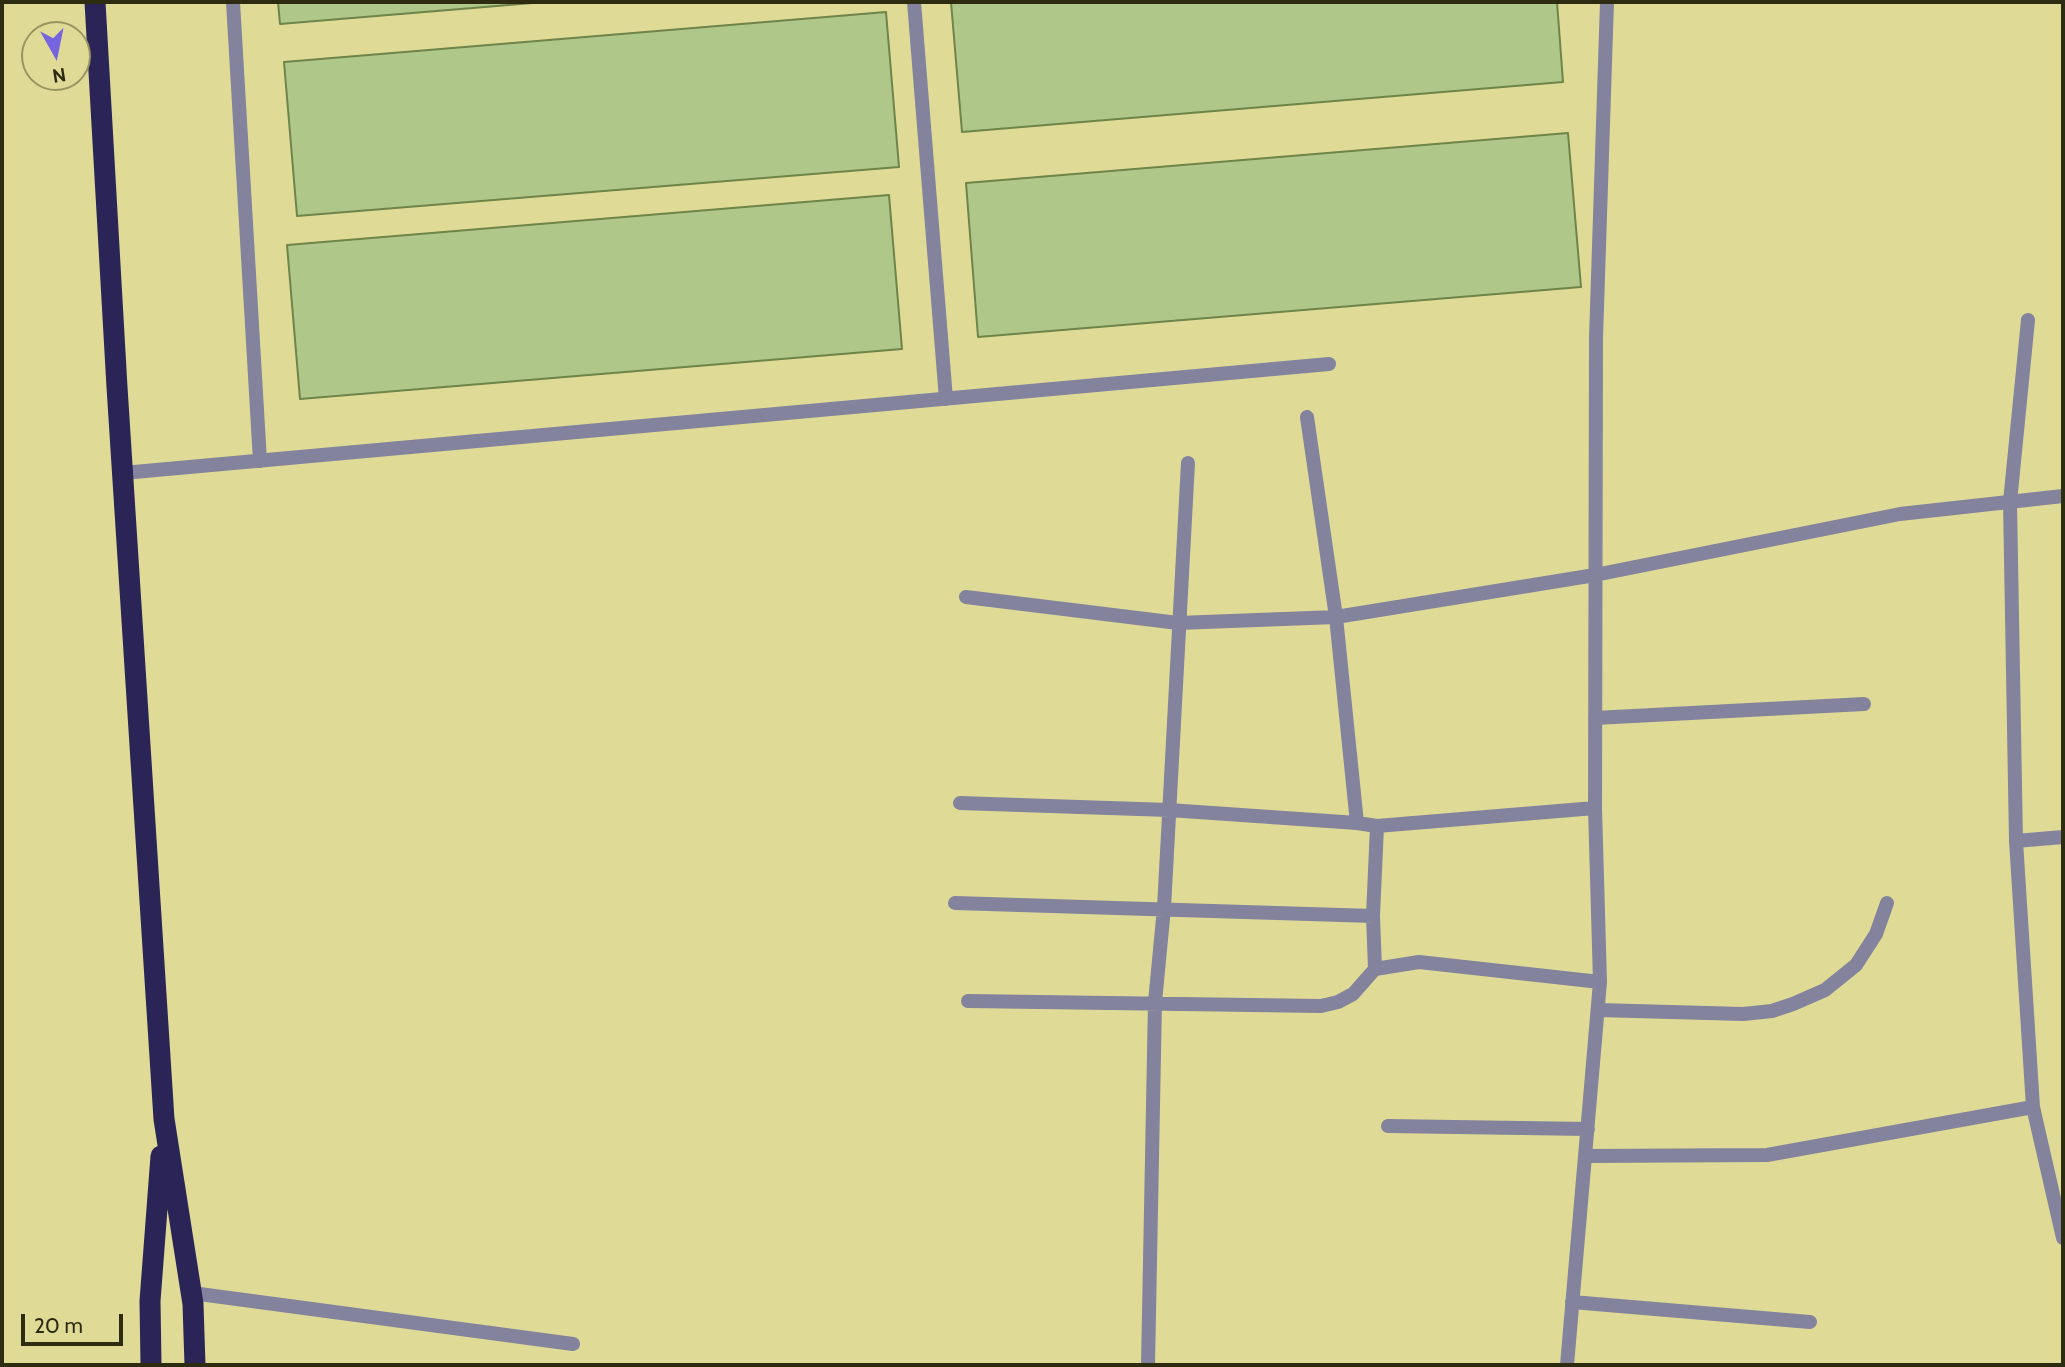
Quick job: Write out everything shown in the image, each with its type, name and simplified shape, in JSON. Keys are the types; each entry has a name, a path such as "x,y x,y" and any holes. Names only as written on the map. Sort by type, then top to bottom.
{"highway":[{"path":"95,2 164,1119 191,1293 195,1365"},
{"path":"150,1365 150,1301 164,1119"}],"street":[{"path":"233,2 260,461"},
{"path":"914,2 946,399"},
{"path":"1567,1365 1600,982 1595,808 1596,338 1607,2"},
{"path":"2028,320 2010,502 2015,841 2033,1107 2063,1238"},
{"path":"123,473 1329,364"},
{"path":"1307,417 1336,617 1357,823"},
{"path":"1148,1365 1155,1002 1164,908 1188,463"},
{"path":"965,597 1178,623 1336,617 1595,575 1900,513 2063,496"},
{"path":"1595,718 1864,704"},
{"path":"960,803 1169,810 1377,826 1595,808"},
{"path":"1375,969 1373,916 1377,826"},
{"path":"2015,841 2063,837"},
{"path":"955,903 1373,916"},
{"path":"1598,1010 1742,1014 1772,1011 1793,1004 1825,990 1856,965 1876,934 1887,903"},
{"path":"968,1001 1321,1006 1338,1002 1353,994 1375,969 1419,962 1600,982"},
{"path":"1586,1156 1767,1155 2033,1107"},
{"path":"1388,1126 1588,1129"},
{"path":"191,1293 573,1344"},
{"path":"1572,1302 1810,1322"}],"building":[{"path":"278,2 545,2 280,24"},
{"path":"951,2 1557,2 1563,82 962,132"},
{"path":"886,12 899,167 297,216 284,62"},
{"path":"1568,133 1581,287 978,337 966,183"},
{"path":"889,195 902,349 300,399 287,245"}]}
